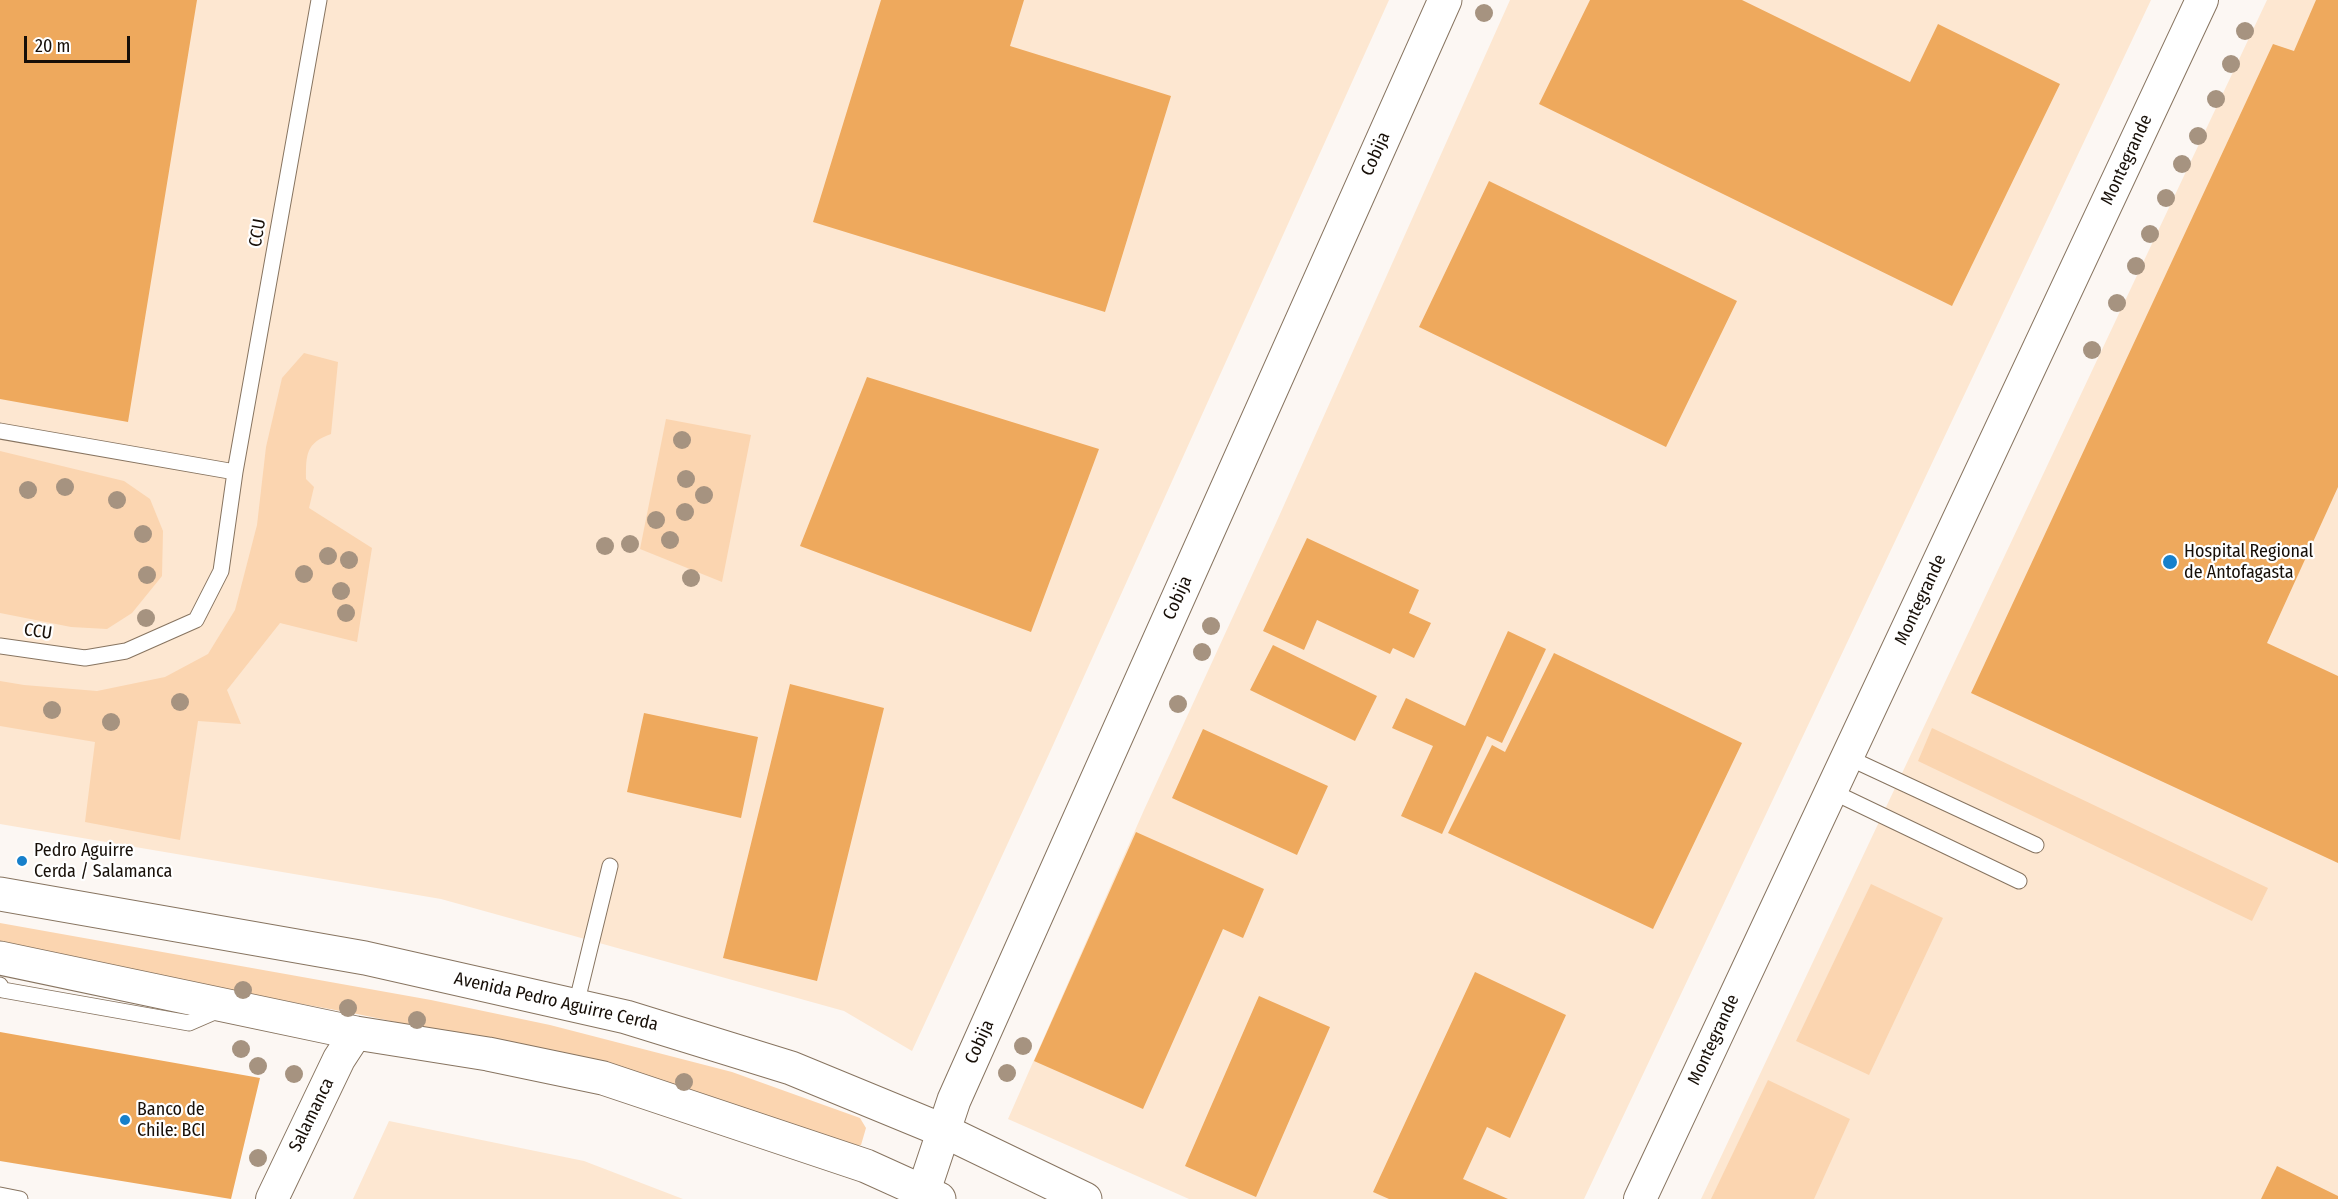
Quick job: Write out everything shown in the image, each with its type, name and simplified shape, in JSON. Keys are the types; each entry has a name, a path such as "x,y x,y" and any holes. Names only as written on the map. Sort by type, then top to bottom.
{"main road":[{"name":"Cobija","path":"928,1197 954,1100 1445,0"},
{"name":"Avenida Pedro Aguirre Cerda","path":"0,894 365,958 626,1017 791,1068 944,1131 1085,1199"},
{"path":"0,958 356,1033 488,1054 603,1078 866,1166 928,1197"}],"street":[{"name":"Montegrande","path":"1640,1199 2202,0"},
{"name":"Salamanca","path":"272,1199 339,1059 356,1033"}],"lane":[{"name":"CCU","path":"0,646 85,658 126,651 196,620 220,572 235,472 319,0"},
{"path":"0,431 235,472"},
{"path":"1847,757 2036,845"},
{"path":"1831,791 2019,881"},
{"path":"576,1005 610,867"},
{"path":"0,985 3,990 189,1023 229,1006"},
{"path":"0,1195 20,1199"}],"shaded area":[{"path":"0,0 1389,0 1049,754 912,1051 844,1011 441,899 0,824"},
{"path":"1510,0 2151,0 1584,1199 1189,1199 1008,1119 1144,810 1276,523"},
{"name":"Hospital Regional de Antofagasta","path":"2267,0 2338,0 2338,1199 1701,1199"},
{"path":"304,353 338,362 331,434 317,441 309,450 306,479 314,487 309,508 372,548 357,642 280,623 227,690 241,724 198,721 180,840 85,822 95,742 0,726 0,681 97,691 165,677 208,654 235,610 257,525 266,447 282,378"},
{"path":"666,419 751,435 722,582 640,549"},
{"path":"0,451 124,481 150,499 163,531 162,576 132,613 107,629 71,627 0,613"},
{"path":"1932,728 2268,888 2252,921 1918,761"},
{"path":"1871,884 1943,918 1869,1075 1796,1041"},
{"path":"0,923 431,1000 550,1025 732,1072 860,1118 866,1128 861,1145 852,1146 661,1081 357,1014 0,949"},
{"path":"1768,1080 1850,1119 1814,1199 1711,1199"},
{"path":"389,1121 584,1161 683,1199 353,1199"}],"building":[{"path":"0,0 197,0 128,422 0,399"},
{"path":"881,0 1024,0 1010,46 1171,96 1105,312 813,222"},
{"path":"1590,0 1742,0 1910,82 1938,24 2060,84 1952,306 1539,104"},
{"path":"2316,0 2338,0 2338,487 2267,643 2338,676 2338,863 1971,693 2273,44 2294,51"},
{"path":"1489,181 1737,301 1666,447 1419,327"},
{"path":"867,377 1099,449 1031,632 800,546"},
{"path":"1307,538 1419,590 1409,613 1431,623 1414,658 1393,648 1390,654 1317,620 1304,650 1263,631"},
{"path":"1508,631 1546,649 1502,743 1487,736 1442,834 1401,816 1433,746 1392,728 1406,698 1465,726"},
{"path":"1273,645 1377,696 1355,741 1250,690"},
{"path":"1554,653 1742,743 1653,929 1448,833 1492,745 1505,752"},
{"path":"790,684 884,708 817,981 723,958"},
{"path":"644,713 758,737 741,818 627,792"},
{"path":"1203,729 1328,786 1297,855 1172,798"},
{"path":"1136,832 1264,889 1243,938 1223,929 1143,1109 1034,1061"},
{"path":"1475,972 1566,1015 1510,1138 1487,1127 1463,1179 1508,1199 1389,1199 1373,1192"},
{"path":"1259,996 1330,1027 1256,1197 1185,1166"},
{"name":"Banco de Chile: BCI","path":"0,1032 260,1078 231,1199 0,1161"},
{"path":"2277,1166 2338,1196 2338,1199 2261,1199"}],"place":[{"name":"Hospital Regional de Antofagasta","path":"2170,562"},
{"name":"Pedro Aguirre Cerda / Salamanca","path":"22,861"},
{"name":"Banco de Chile: BCI","path":"125,1120"}]}
